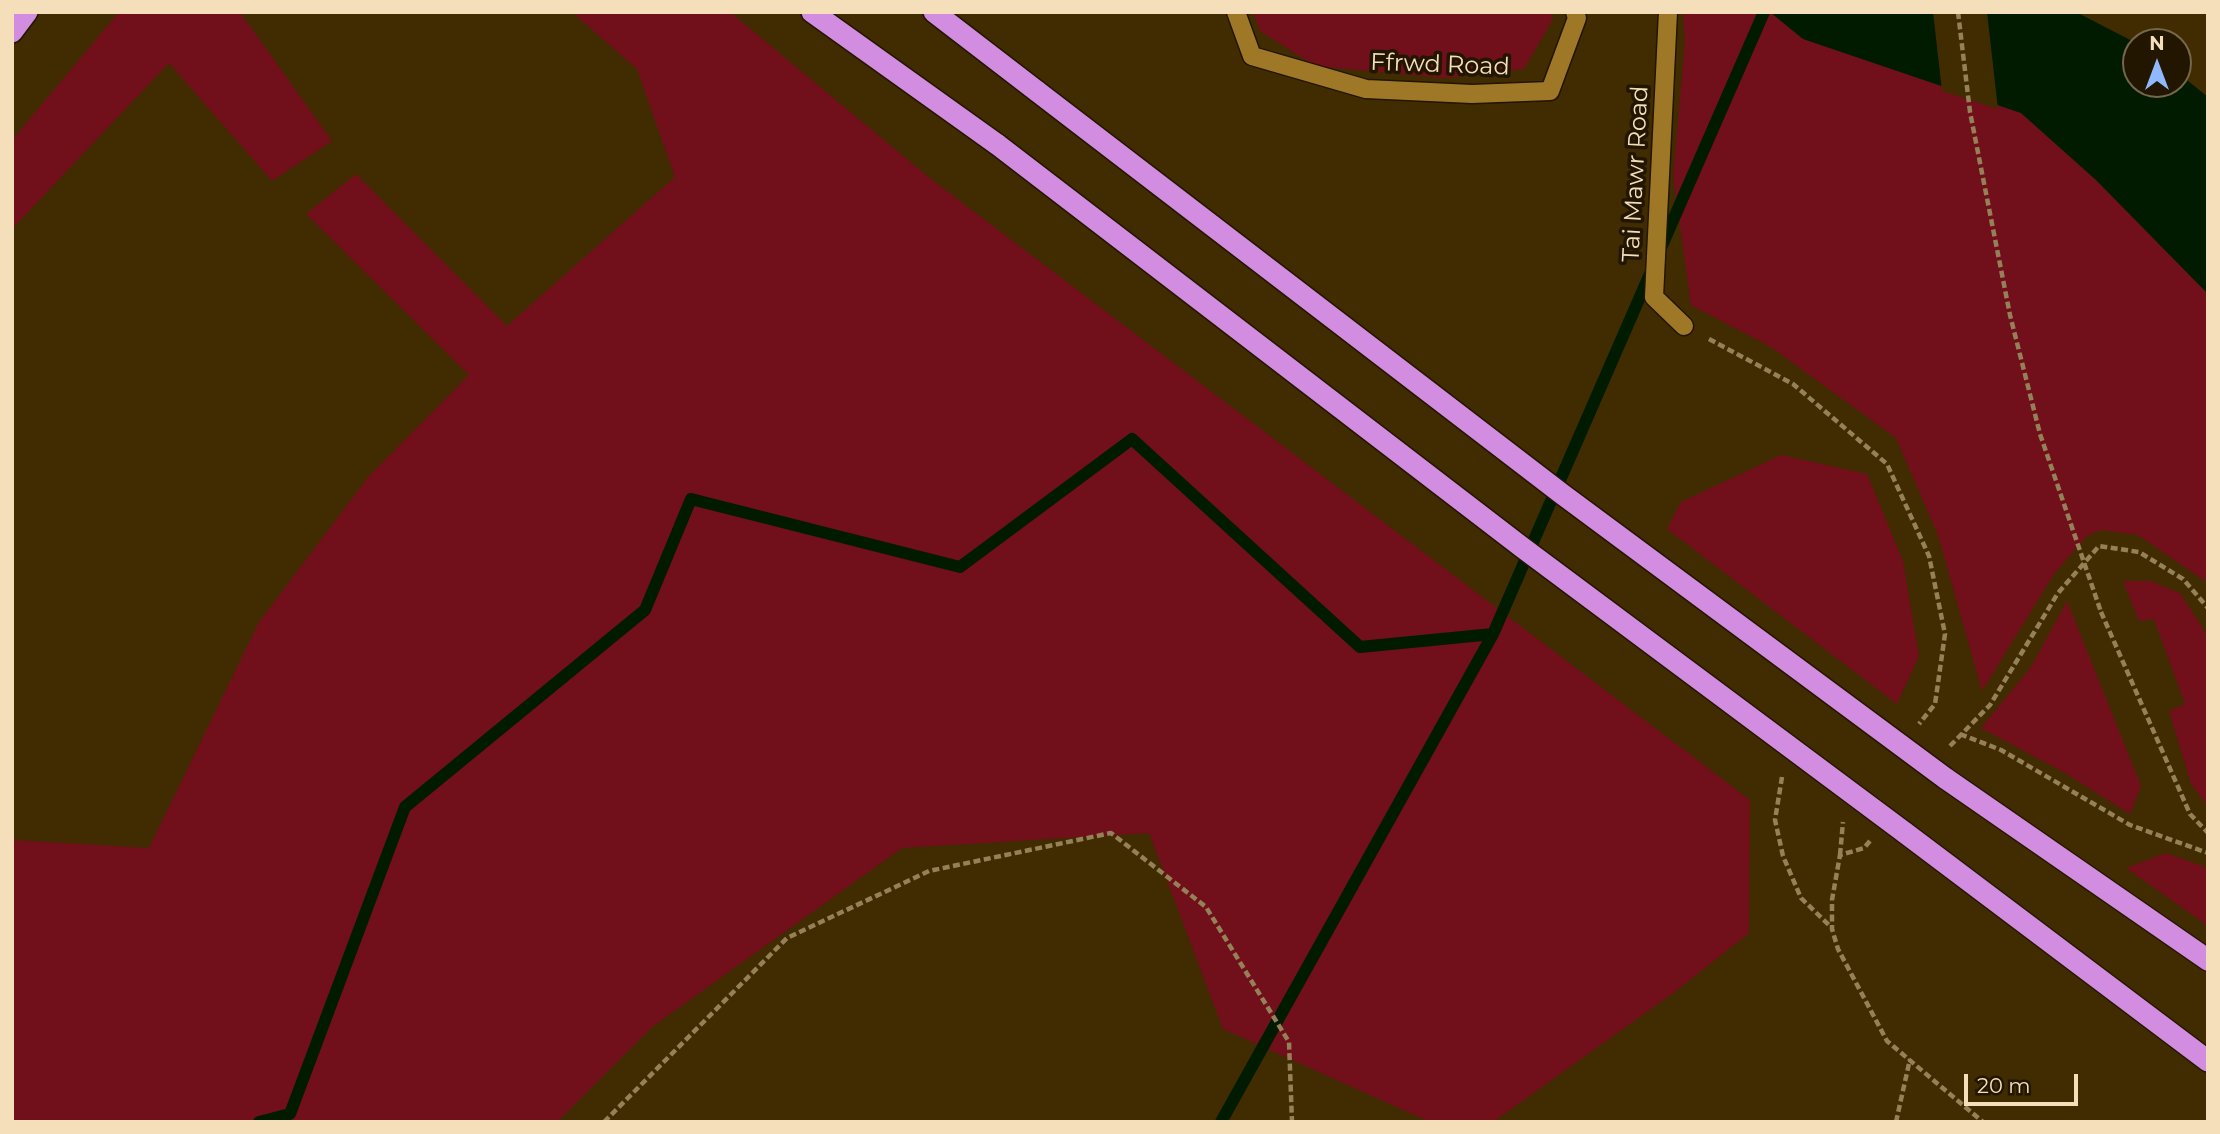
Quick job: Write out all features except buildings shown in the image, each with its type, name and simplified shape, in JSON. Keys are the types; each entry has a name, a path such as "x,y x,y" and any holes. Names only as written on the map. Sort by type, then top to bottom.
{"highway":[{"path":"12,32 27,12"},
{"path":"812,12 998,145 1523,548 2208,1061"},
{"path":"934,12 1562,494 1945,778 2208,960"}],"street":[{"name":"Ffrwd Road","path":"1236,12 1252,56 1366,89 1472,94 1550,91 1577,18 1575,12"},
{"name":"Tai Mawr Road","path":"1668,12 1654,296 1684,326"}],"path":[{"path":"1958,12 1970,112 2010,315 2040,434 2101,612 2190,814 2208,832"},
{"path":"1684,326 1793,384 1887,464 1929,556 1945,634 1935,704 1918,726"},
{"path":"1960,734 2001,750 2130,825 2208,853"},
{"path":"1782,774 1775,820 1783,856 1801,898 1832,929"},
{"path":"1840,855 1840,825 1849,814"},
{"path":"604,1122 788,938 929,871 1111,833 1206,907 1289,1042 1292,1122"},
{"path":"1896,1122 1910,1059"}],"shaded area":[{"path":"119,12 240,12 332,141 272,181 169,63 12,229 12,140"},
{"path":"572,12 730,12 931,179 1750,800 1749,933 1676,991 1493,1122 1430,1122 1223,1029 1149,833 902,848 652,1027 557,1122 12,1122 12,840 149,848 259,622 369,476 469,375 306,214 356,174 507,326 675,177 637,69"},
{"path":"1253,12 1551,12 1553,19 1524,69 1445,78 1315,66 1260,31"},
{"path":"1683,12 1770,12 1803,39 2021,113 2096,180 2208,294 2208,583 2138,535 2102,530 2087,536 2054,574 1982,691 1938,535 1896,438 1771,347 1691,305 1673,176 1685,42"},
{"path":"1770,12 2076,12 2122,36 2122,98 2192,98 2192,84 2208,97 2208,294 2096,180 2021,113 1803,39"},
{"path":"1781,455 1867,474 1903,561 1919,656 1897,704 1667,529 1681,502"},
{"path":"2123,581 2150,581 2180,593 2208,636 2208,807 2191,784 2169,711 2185,704 2154,619 2139,621"},
{"path":"2067,601 2141,786 2130,814 2065,773 1981,728 2031,667"},
{"path":"2166,853 2208,868 2208,926 2126,868"}],"pier":[{"path":"1933,12 1987,12 1998,109 1942,91"}],"waterway":[{"path":"1660,250 1764,12"},
{"path":"1221,1122 1493,634 1653,267"},
{"path":"259,1122 290,1114 405,807 645,610 691,499 960,567 1132,439 1360,647 1493,634"}]}
